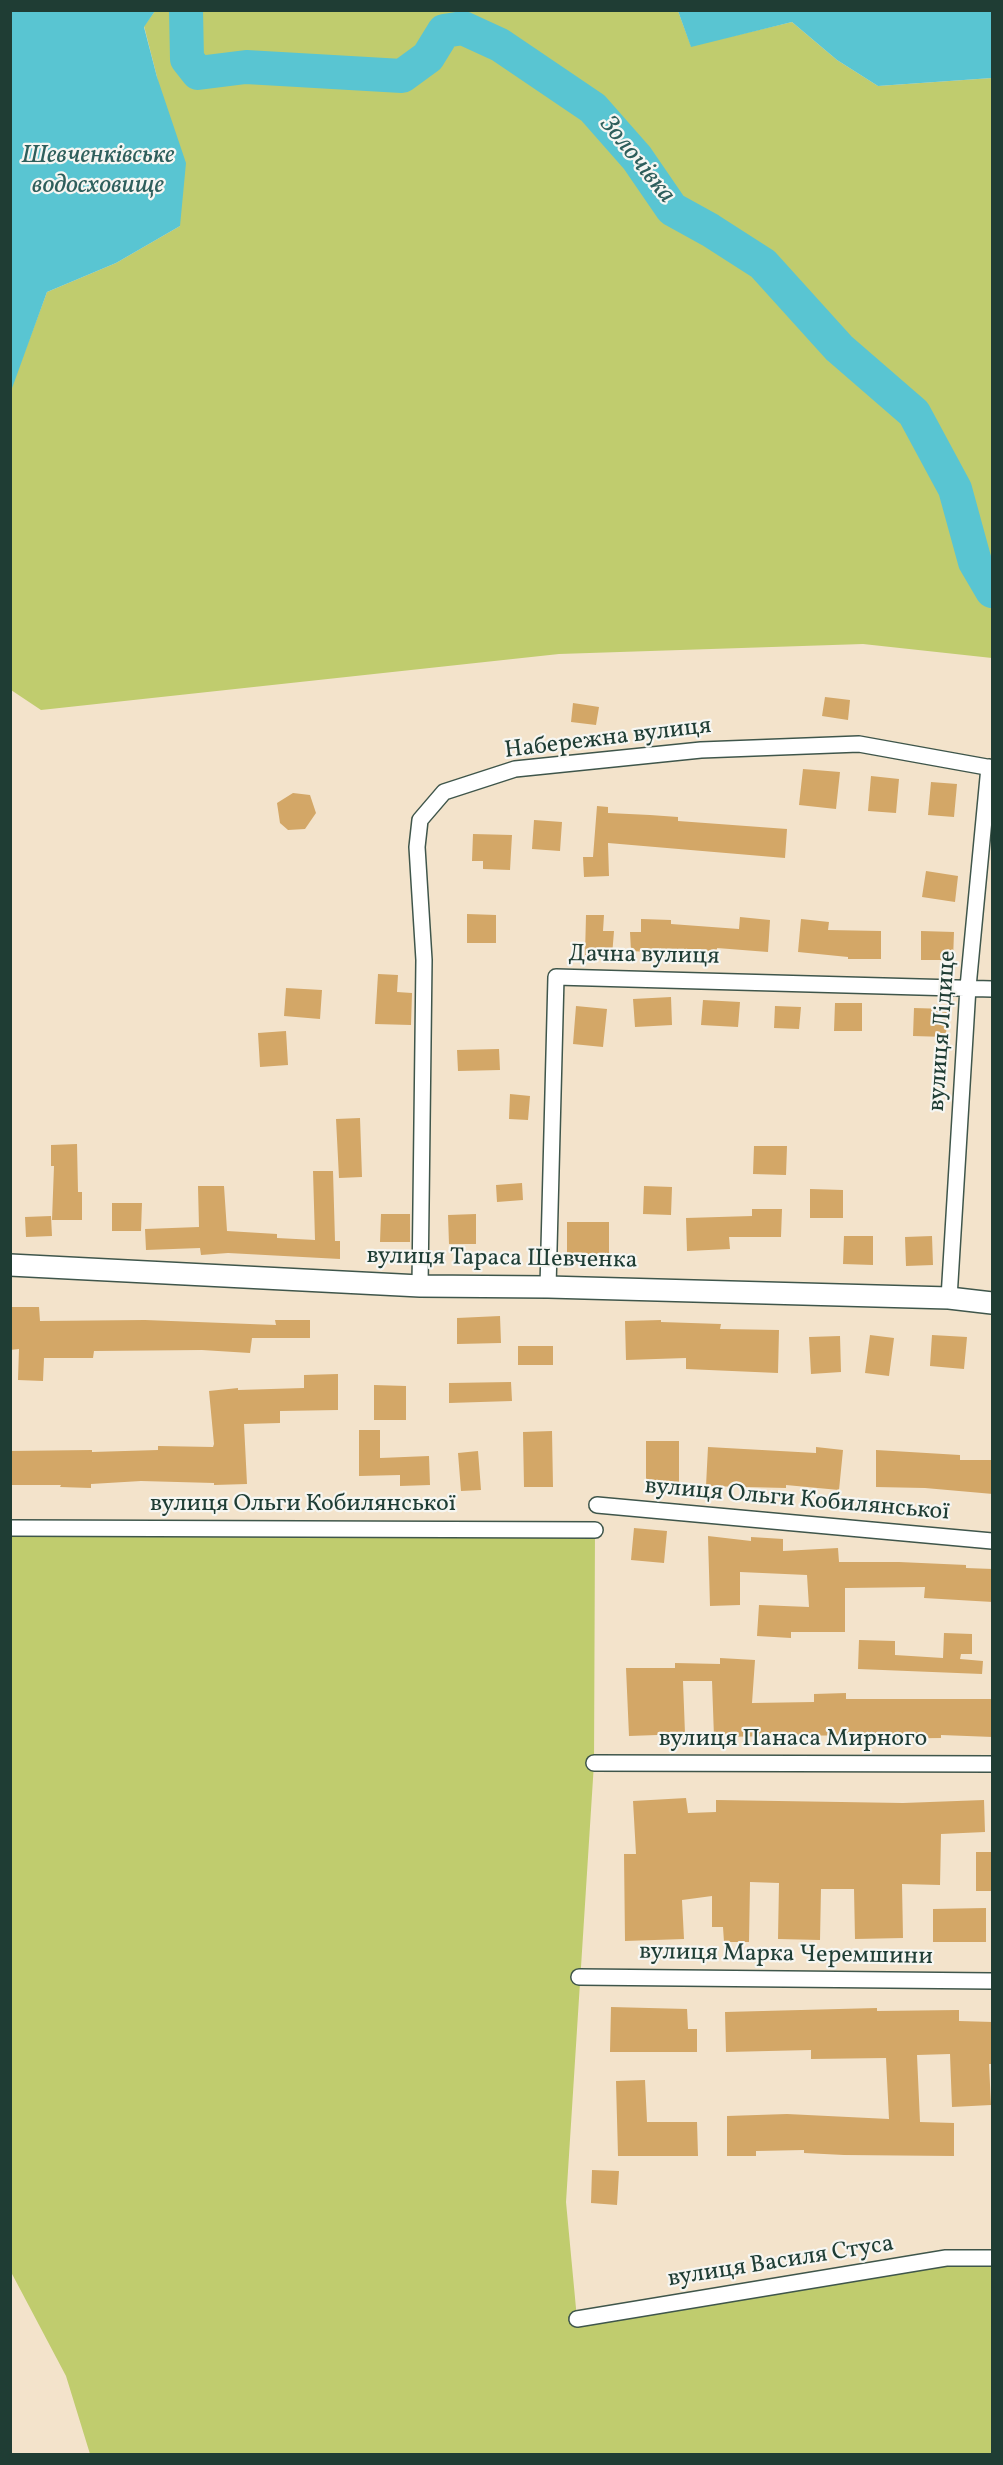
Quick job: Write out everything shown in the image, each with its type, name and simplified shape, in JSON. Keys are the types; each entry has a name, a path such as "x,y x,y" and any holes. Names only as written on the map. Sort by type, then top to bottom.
{"main road":[{"name":"вулиця Тараса Шевченка","path":"10,1265 420,1286 548,1287 949,1298 993,1304"}],"street":[{"name":"Набережна вулиця","path":"420,1286 424,960 417,847 420,820 444,792 515,769 701,750 859,744 991,767"},
{"name":"вулиця Лідице","path":"949,1298 968,987 991,767"},
{"name":"Дачна вулиця","path":"548,1287 556,977 968,987"},
{"path":"968,987 993,988"},
{"name":"вулиця Ольги Кобилянської","path":"597,1505 993,1541"},
{"name":"вулиця Ольги Кобилянської","path":"10,1528 595,1530"},
{"name":"вулиця Панаса Мирного","path":"594,1763 993,1764"},
{"name":"вулиця Марка Черемшини","path":"579,1977 993,1981"},
{"name":"вулиця Василя Стуса","path":"577,2319 946,2258 993,2258"}],"green space":[{"path":"155,11 678,11 691,46 792,22 837,60 878,86 992,78 992,658 863,644 559,654 41,710 11,690 10,391 47,292 116,263 180,226 157,77 144,26"},
{"path":"10,1528 595,1530 594,1763 566,2202 577,2319 992,2258 992,2454 90,2454 66,2376 11,2272"}],"water":[{"name":"Шевченківське водосховище","path":"11,10 155,11 144,27 157,77 186,163 180,226 116,263 47,292 11,391"},
{"path":"678,11 992,11 992,78 878,86 837,60 792,22 691,47"}],"building":[{"path":"825,697 850,700 848,720 822,716"},
{"path":"573,703 599,707 596,725 571,722"},
{"path":"803,769 840,772 836,809 799,805"},
{"path":"871,776 899,779 896,813 868,811"},
{"path":"931,782 957,784 954,817 928,815"},
{"path":"293,793 310,795 316,813 305,829 288,830 280,823 277,803"},
{"path":"597,806 608,807 608,813 678,817 678,821 787,829 785,858 608,843 609,876 584,877 583,857 593,857"},
{"path":"534,820 562,822 560,851 532,849"},
{"path":"473,834 512,835 510,870 483,869 483,861 472,861"},
{"path":"926,871 958,876 955,902 922,897"},
{"path":"467,914 496,915 496,943 467,943"},
{"path":"586,915 604,915 603,931 614,931 612,956 585,955"},
{"path":"740,917 770,920 768,952 717,948 717,956 631,951 630,932 641,932 641,919 671,920 671,924 739,929"},
{"path":"801,919 829,922 828,930 881,931 881,959 848,959 848,957 798,952"},
{"path":"921,931 954,932 953,960 921,960"},
{"path":"378,974 398,975 397,992 412,993 411,1025 375,1024"},
{"path":"286,988 322,990 320,1019 284,1016"},
{"path":"671,997 672,1025 635,1027 633,999"},
{"path":"703,1000 740,1002 738,1027 701,1025"},
{"path":"835,1003 862,1003 862,1031 834,1031"},
{"path":"576,1006 607,1009 603,1047 573,1044"},
{"path":"775,1006 801,1007 799,1029 774,1028"},
{"path":"914,1008 947,1009 946,1037 913,1036"},
{"path":"286,1031 288,1065 260,1067 258,1033"},
{"path":"499,1049 500,1070 458,1071 457,1050"},
{"path":"510,1094 530,1096 528,1120 509,1119"},
{"path":"360,1118 362,1177 339,1178 336,1119"},
{"path":"77,1144 78,1192 82,1192 82,1220 52,1220 54,1166 51,1166 51,1145"},
{"path":"754,1146 787,1146 786,1175 753,1174"},
{"path":"313,1171 333,1171 335,1241 340,1241 340,1259 228,1253 201,1255 200,1248 146,1250 145,1229 199,1227 198,1186 224,1186 227,1231 277,1234 277,1238 315,1240"},
{"path":"522,1183 523,1200 497,1202 496,1185"},
{"path":"644,1186 672,1187 671,1215 643,1214"},
{"path":"810,1189 843,1190 843,1218 810,1218"},
{"path":"112,1203 142,1203 141,1231 112,1231"},
{"path":"752,1209 782,1209 781,1237 729,1237 730,1249 687,1251 686,1218 752,1216"},
{"path":"381,1214 410,1214 410,1242 380,1242"},
{"path":"476,1214 476,1244 449,1244 448,1215"},
{"path":"51,1216 52,1236 26,1237 25,1217"},
{"path":"567,1222 609,1222 609,1259 567,1259"},
{"path":"844,1236 873,1236 873,1265 843,1264"},
{"path":"932,1236 933,1265 906,1266 905,1237"},
{"path":"10,1307 39,1307 40,1321 145,1320 276,1325 275,1320 310,1320 310,1338 252,1338 250,1353 202,1350 94,1351 93,1358 44,1358 43,1381 18,1380 19,1349 10,1350"},
{"path":"500,1316 501,1343 457,1344 457,1318"},
{"path":"661,1320 661,1322 721,1324 720,1329 779,1330 778,1373 686,1369 686,1358 626,1360 625,1321"},
{"path":"870,1335 894,1338 889,1376 865,1373"},
{"path":"932,1335 967,1337 964,1369 930,1366"},
{"path":"840,1336 841,1372 811,1374 809,1337"},
{"path":"518,1346 553,1346 553,1365 518,1365"},
{"path":"338,1374 338,1410 280,1411 280,1423 244,1424 247,1484 214,1485 214,1483 141,1481 91,1484 91,1488 60,1487 61,1485 10,1485 10,1451 92,1450 92,1452 158,1450 158,1446 213,1447 209,1391 238,1388 238,1390 304,1388 304,1375"},
{"path":"511,1382 512,1401 449,1403 449,1383"},
{"path":"374,1385 406,1386 406,1420 374,1420"},
{"path":"359,1430 380,1430 380,1458 429,1456 430,1485 400,1486 400,1475 359,1476"},
{"path":"552,1431 553,1487 524,1487 523,1432"},
{"path":"646,1441 679,1441 679,1482 646,1482"},
{"path":"708,1447 816,1453 816,1447 843,1450 839,1490 786,1485 786,1488 706,1486"},
{"path":"876,1450 960,1455 960,1460 993,1460 993,1494 925,1488 876,1487"},
{"path":"478,1451 481,1490 461,1491 458,1453"},
{"path":"634,1528 667,1531 664,1563 631,1560"},
{"path":"708,1536 751,1541 751,1537 783,1539 783,1551 838,1548 839,1562 966,1565 966,1568 993,1569 993,1602 924,1598 925,1587 845,1588 845,1632 791,1632 791,1638 757,1636 759,1605 809,1607 807,1575 740,1572 740,1605 710,1606"},
{"path":"944,1633 972,1634 972,1654 961,1654 960,1659 983,1661 982,1674 858,1669 859,1640 895,1641 895,1655 943,1658"},
{"path":"720,1658 755,1660 752,1703 814,1702 814,1694 846,1693 846,1699 993,1699 993,1737 941,1735 941,1738 863,1739 863,1735 714,1737 712,1681 683,1681 685,1734 629,1736 626,1668 675,1668 675,1663 720,1664"},
{"path":"686,1798 688,1813 716,1812 716,1800 903,1803 984,1800 985,1832 941,1834 940,1885 902,1884 903,1938 855,1939 854,1889 821,1889 820,1940 778,1939 779,1883 750,1882 749,1942 724,1942 723,1927 712,1927 712,1896 682,1900 684,1939 625,1941 624,1854 636,1854 633,1801"},
{"path":"976,1852 993,1852 993,1891 976,1891"},
{"path":"986,1908 986,1942 933,1942 933,1909"},
{"path":"611,2007 687,2009 688,2029 697,2029 697,2052 610,2052"},
{"path":"877,2008 877,2011 959,2010 959,2021 993,2022 993,2064 989,2064 991,2105 952,2107 950,2054 917,2055 920,2122 954,2123 954,2156 844,2155 804,2153 804,2150 756,2151 756,2156 727,2156 727,2116 787,2114 889,2119 886,2058 811,2059 811,2050 726,2052 725,2012"},
{"path":"645,2080 647,2122 697,2122 698,2156 618,2156 616,2081"},
{"path":"592,2170 619,2171 617,2205 591,2203"}],"waterway":[{"name":"Золочівка","path":"186,10 187,59 198,73 246,67 402,76 428,57 444,31 463,28 500,45 593,108 637,158 672,209 763,264 839,348 914,413 955,489 975,562 992,591"}]}
